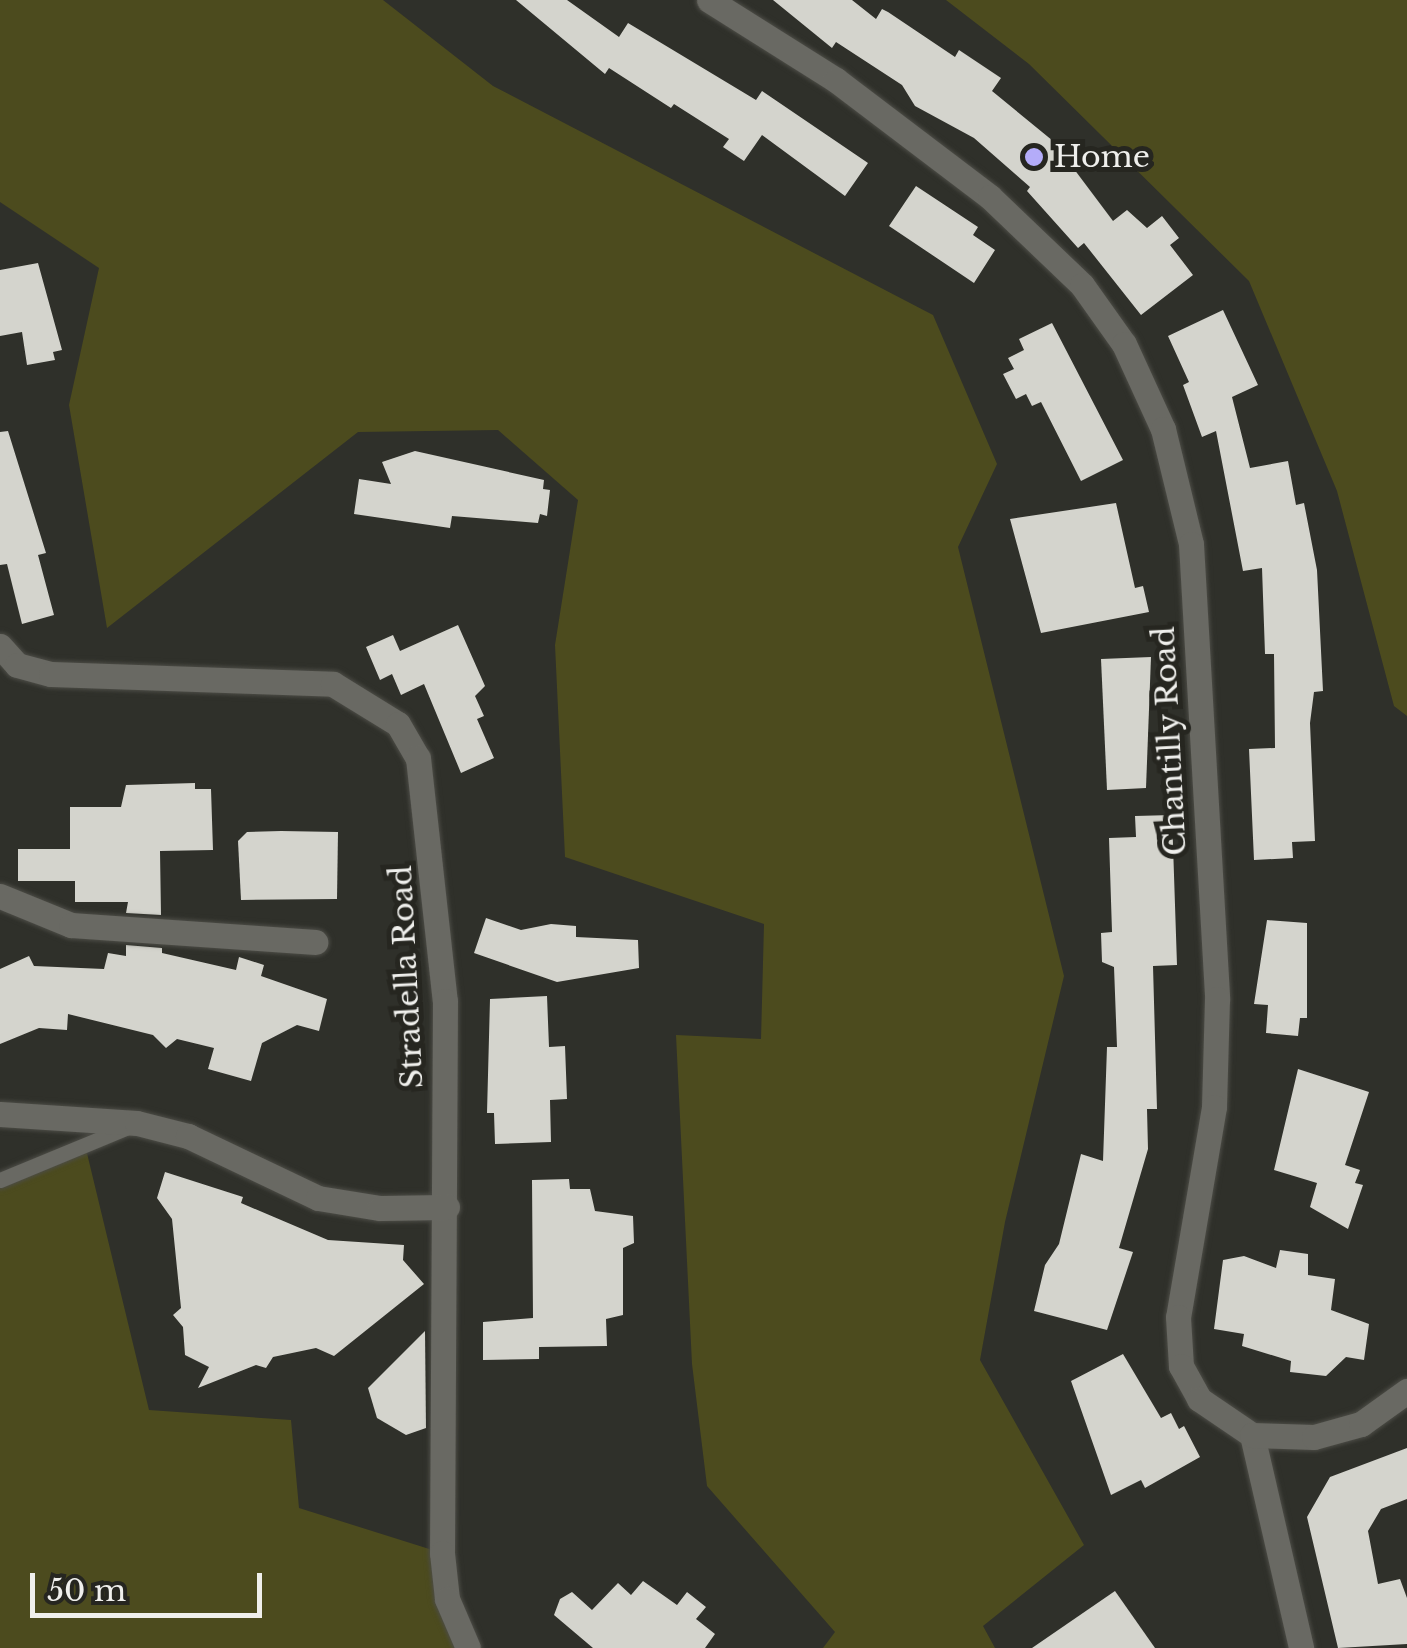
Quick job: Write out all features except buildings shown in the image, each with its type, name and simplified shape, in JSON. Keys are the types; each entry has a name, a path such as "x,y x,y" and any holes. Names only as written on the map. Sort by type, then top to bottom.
{"street":[{"name":"Chantilly Road","path":"708,0 836,80 990,197 1082,285 1124,344 1163,429 1191,544 1217,999 1214,1107 1178,1317 1181,1366 1198,1399 1252,1434"},
{"name":"Stradella Road","path":"0,646 17,665 51,674 333,684 398,724 418,758 427,794 445,1001 447,1208 442,1554 447,1599 468,1648"},
{"path":"0,896 71,925 315,942"},
{"path":"0,1114 137,1123 188,1136 318,1198 380,1208 447,1208"},
{"path":"1300,1648 1252,1434 1330,1433 1361,1424 1407,1391"}],"lane":[{"path":"0,1180 137,1123"}],"shaded area":[{"path":"0,0 383,0 493,86 933,315 997,464 958,547 1064,976 1005,1222 980,1360 1084,1545 983,1626 995,1648 823,1648 835,1632 707,1486 692,1364 676,1035 761,1039 764,924 565,857 555,645 578,500 498,430 358,432 107,628 69,405 99,268 0,202"},
{"path":"946,0 1407,0 1407,716 1394,706 1337,491 1249,281 1029,64"},
{"path":"85,1145 149,1410 291,1420 299,1508 442,1553 468,1648 0,1648 0,1180"}],"place":[{"name":"Home","path":"1034,157"}]}
